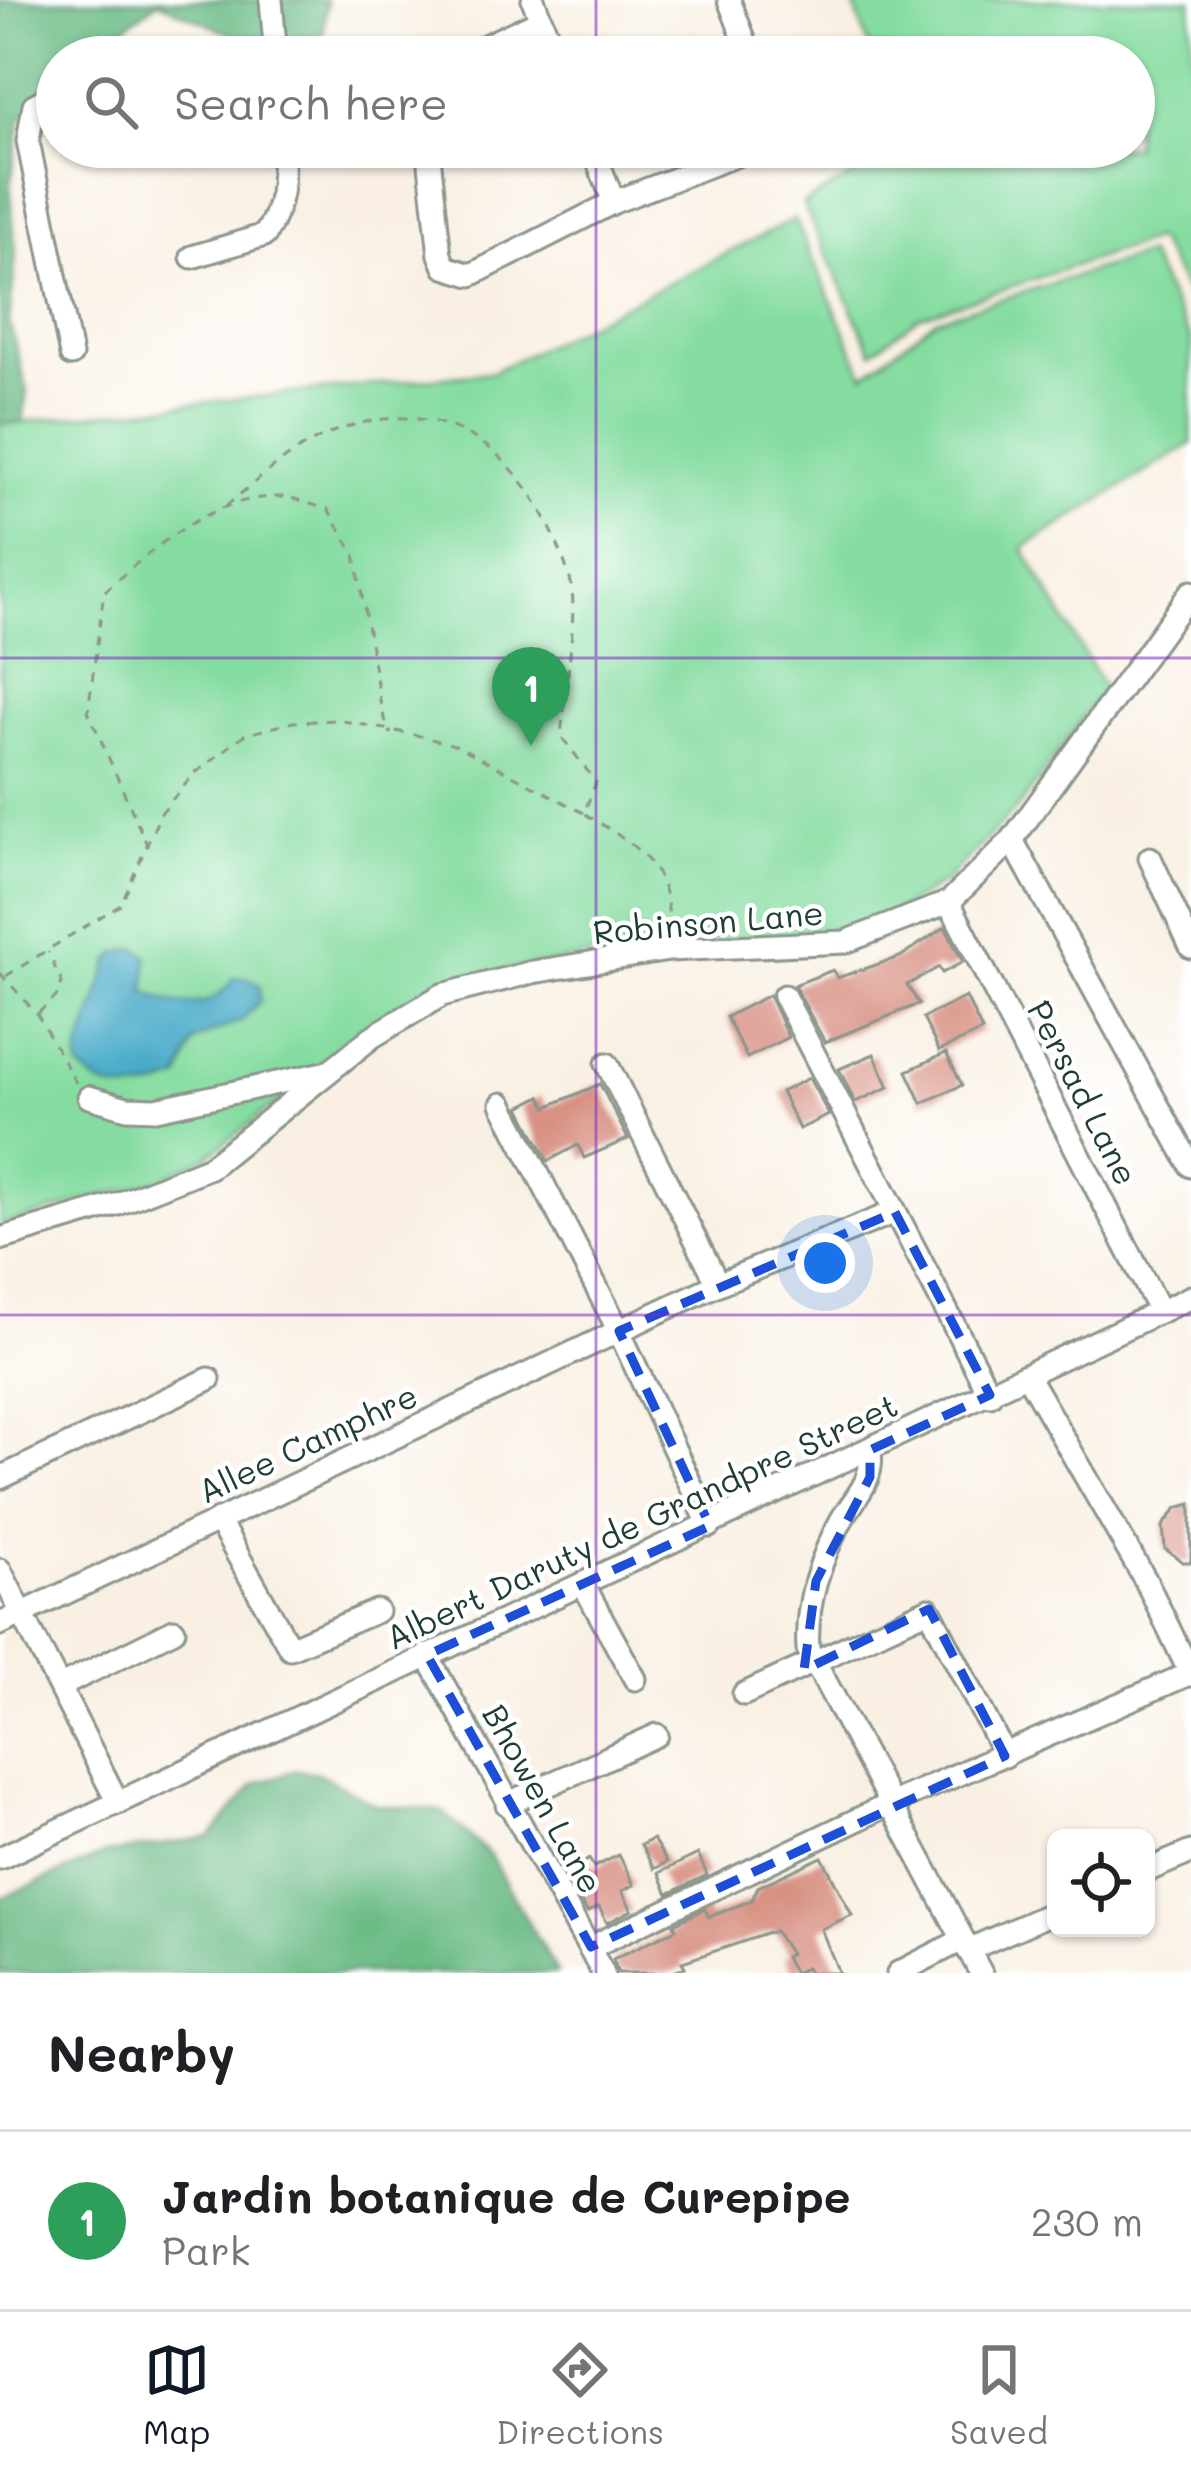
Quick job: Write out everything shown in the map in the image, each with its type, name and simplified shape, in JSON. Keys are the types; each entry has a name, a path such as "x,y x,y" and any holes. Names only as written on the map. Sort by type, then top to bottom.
{"street":[{"path":"270,36 271,0"},
{"path":"729,0 743,36"},
{"path":"495,36 537,10"},
{"path":"36,104 28,141 71,355"},
{"path":"193,257 265,235 281,198 282,168"},
{"path":"430,168 440,255 458,275 470,275 614,202 703,168"},
{"path":"600,168 614,202"},
{"name":"Robinson Lane","path":"0,1239 118,1204 210,1167 372,1036 442,995 533,972 669,950 845,942 949,902 1012,840 1191,592"},
{"path":"1012,840 1191,1166"},
{"path":"1150,858 1191,947"},
{"name":"Persad Lane","path":"949,902 1160,1312"},
{"path":"784,996 990,1395"},
{"path":"607,1064 718,1284"},
{"path":"89,1097 128,1108 156,1109 329,1072"},
{"path":"502,1104 620,1331 710,1526"},
{"name":"Allee Camphre","path":"0,1624 718,1284 895,1212"},
{"name":"Albert Daruty de Grandpre Street","path":"0,1858 1191,1297"},
{"path":"591,1947 892,1803 1191,1674 1146,1581 1028,1377"},
{"path":"0,1478 209,1379"},
{"path":"870,1450 870,1477 841,1521 808,1610 813,1666 981,1973"},
{"path":"218,1520 290,1648 377,1611"},
{"path":"0,1570 118,1802"},
{"path":"583,1584 634,1679"},
{"path":"744,1694 929,1610 1005,1756"},
{"path":"61,1686 174,1630"},
{"name":"Bhowen Lane","path":"427,1655 603,1973"},
{"path":"507,1804 657,1735"},
{"path":"1155,1867 1191,1852"},
{"path":"898,1973 1047,1914"}],"path":[{"path":"148,847 88,710 104,592 156,546 226,506 280,460 342,428 423,418 479,436 508,459 572,583 561,736 596,782 584,813"},
{"path":"226,506 283,497 328,509 355,555 382,712 391,734"},
{"path":"89,1097 65,1072 37,1014 3,974 49,952 121,904 161,813 183,787 244,735 293,722 338,720 458,746 584,813 649,856 669,901 669,950"},
{"path":"37,1014 56,997 62,983 49,952"}],"highlighted area":[{"path":"895,1212 990,1395 870,1450 870,1477 816,1581 804,1670 929,1609 1005,1756 591,1947 427,1655 710,1526 619,1331"}],"green space":[{"path":"0,0 327,0 322,36 235,36 158,2 116,36 36,36 36,106 21,118 10,187 16,255 9,322 27,389 23,422 0,424"},
{"path":"852,0 1191,0 1191,301 1156,239 918,317 872,352 803,204 867,168 1155,168 1155,36 865,36"},
{"path":"795,219 864,375 936,319 1147,254 1191,339 1191,444 1023,548 1104,688 1021,804 946,881 881,920 802,938 653,945 433,983 208,1156 159,1180 0,1226 0,424 492,372"},
{"path":"296,1770 318,1773 375,1805 442,1811 490,1856 557,1973 0,1973 0,1899 105,1854 210,1837 255,1784"}],"water":[{"path":"136,948 148,957 145,991 193,1004 215,997 233,978 249,978 260,986 260,1001 242,1020 194,1041 180,1079 127,1091 90,1078 79,1067 79,1054 110,961 117,953"}],"building":[{"path":"945,927 963,962 942,973 939,967 907,985 919,1004 825,1042 794,985 833,970 837,978 900,957"},
{"path":"769,995 788,1037 747,1058 726,1017"},
{"path":"966,997 982,1031 939,1051 923,1018"},
{"path":"946,1053 962,1085 922,1103 907,1071"},
{"path":"874,1054 889,1087 855,1102 839,1069"},
{"path":"809,1078 829,1115 799,1129 781,1092"},
{"path":"600,1084 628,1139 584,1158 578,1145 548,1161 520,1107 541,1096 547,1107"},
{"path":"1191,1504 1191,1562 1183,1562 1165,1549 1163,1526 1177,1508"},
{"path":"653,1839 667,1862 654,1869 641,1845"},
{"path":"698,1854 707,1875 668,1894 659,1873"},
{"path":"619,1855 634,1885 622,1891 632,1910 607,1923 599,1907 587,1912 566,1875 589,1859 594,1867"},
{"path":"822,1857 852,1915 821,1929 839,1973 809,1973 806,1968 794,1973 785,1957 790,1954 775,1931 682,1962 685,1967 672,1973 618,1973 613,1959 676,1929 674,1924 705,1909 709,1917 752,1900 758,1887"}],"place":[{"name":"Jardin botanique de Curepipe","path":"531,746"}]}
